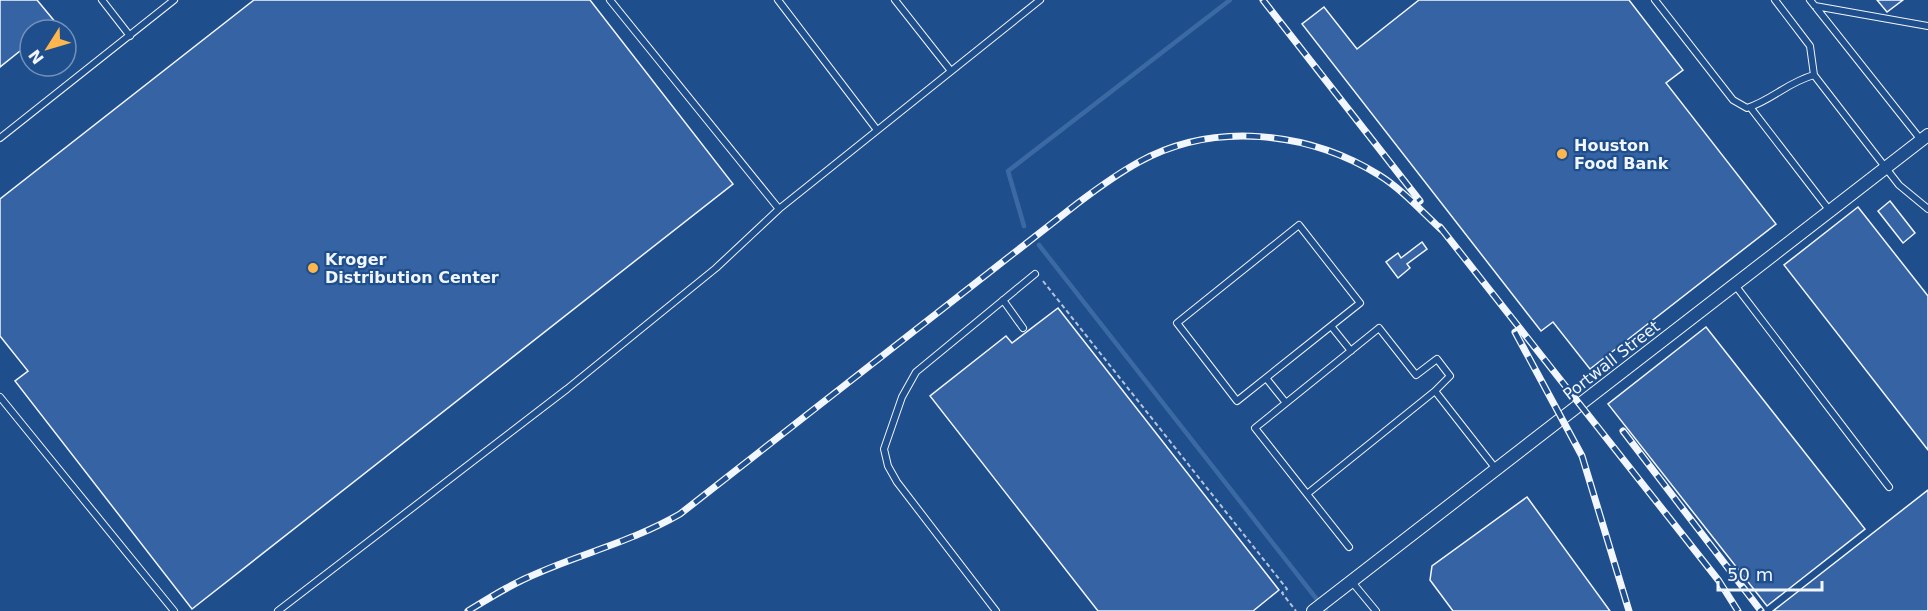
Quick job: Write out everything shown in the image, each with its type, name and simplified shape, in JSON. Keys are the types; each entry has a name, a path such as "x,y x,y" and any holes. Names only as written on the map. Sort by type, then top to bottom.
{"street":[{"name":"Portwall Street","path":"1313,611 1925,138"}],"lane":[{"path":"102,0 130,36"},
{"path":"0,138 174,0"},
{"path":"610,0 779,209"},
{"path":"778,0 877,130"},
{"path":"895,0 951,71"},
{"path":"278,611 567,389 716,268 779,209 1040,0"},
{"path":"1655,0 1733,100 1747,108 1762,103 1795,80 1814,75"},
{"path":"1775,0 1810,46 1814,75 1899,185 1928,209"},
{"path":"1813,3 1928,26"},
{"path":"1813,3 1925,138"},
{"path":"1750,107 1830,211"},
{"path":"1299,225 1360,303 1331,326 1237,401 1177,323 1299,225"},
{"path":"996,611 897,482 888,466 884,450 902,397 916,372 1035,274"},
{"path":"1735,285 1889,486"},
{"path":"1003,300 1023,328"},
{"path":"1331,326 1351,351"},
{"path":"1307,494 1435,391 1450,376 1437,359 1416,375 1380,328 1255,428 1307,494 1349,547"},
{"path":"1266,378 1286,403"},
{"path":"1435,391 1496,469"},
{"path":"0,397 174,611"},
{"path":"1351,581 1376,611"}],"path":[{"path":"1035,274 1041,282 1044,280 1287,589 1282,593 1296,611"}],"building":[{"path":"0,0 37,0 52,18 18,18 18,53 0,67"},
{"name":"Kroger Distribution Center","path":"254,0 590,0 733,184 192,609 15,381 28,371 0,336 0,199"},
{"name":"Houston Food Bank","path":"1419,0 1629,0 1683,70 1666,83 1776,224 1590,369 1553,322 1541,331 1302,24 1324,7 1357,49"},
{"path":"1877,0 1903,0 1887,12"},
{"path":"1890,201 1915,233 1903,243 1878,211"},
{"path":"1858,207 1928,296 1928,450 1784,265"},
{"path":"1422,242 1427,249 1407,264 1410,268 1398,278 1386,262 1398,253 1401,258"},
{"path":"1058,308 1279,590 1253,611 1098,611 930,396 1006,336 1012,343"},
{"path":"1706,327 1865,529 1767,606 1608,404"},
{"path":"1928,490 1928,611 1773,611"},
{"path":"1527,497 1610,611 1453,611 1430,580 1432,566"}],"waterway":[{"path":"1024,226 1008,171 1230,0"},
{"path":"1039,245 1326,611"}],"railway":[{"path":"1263,0 1420,201"},
{"path":"468,611 529,577 645,532 680,514 1078,203 1139,162 1168,149 1229,136 1291,141 1322,149 1351,160 1388,181 1444,232"},
{"path":"1440,227 1719,581 1738,611"},
{"path":"1515,332 1582,456 1629,611"},
{"path":"1623,431 1761,611"}],"place":[{"name":"Houston Food Bank","path":"1562,154"},
{"name":"Kroger Distribution Center","path":"313,268"}]}
